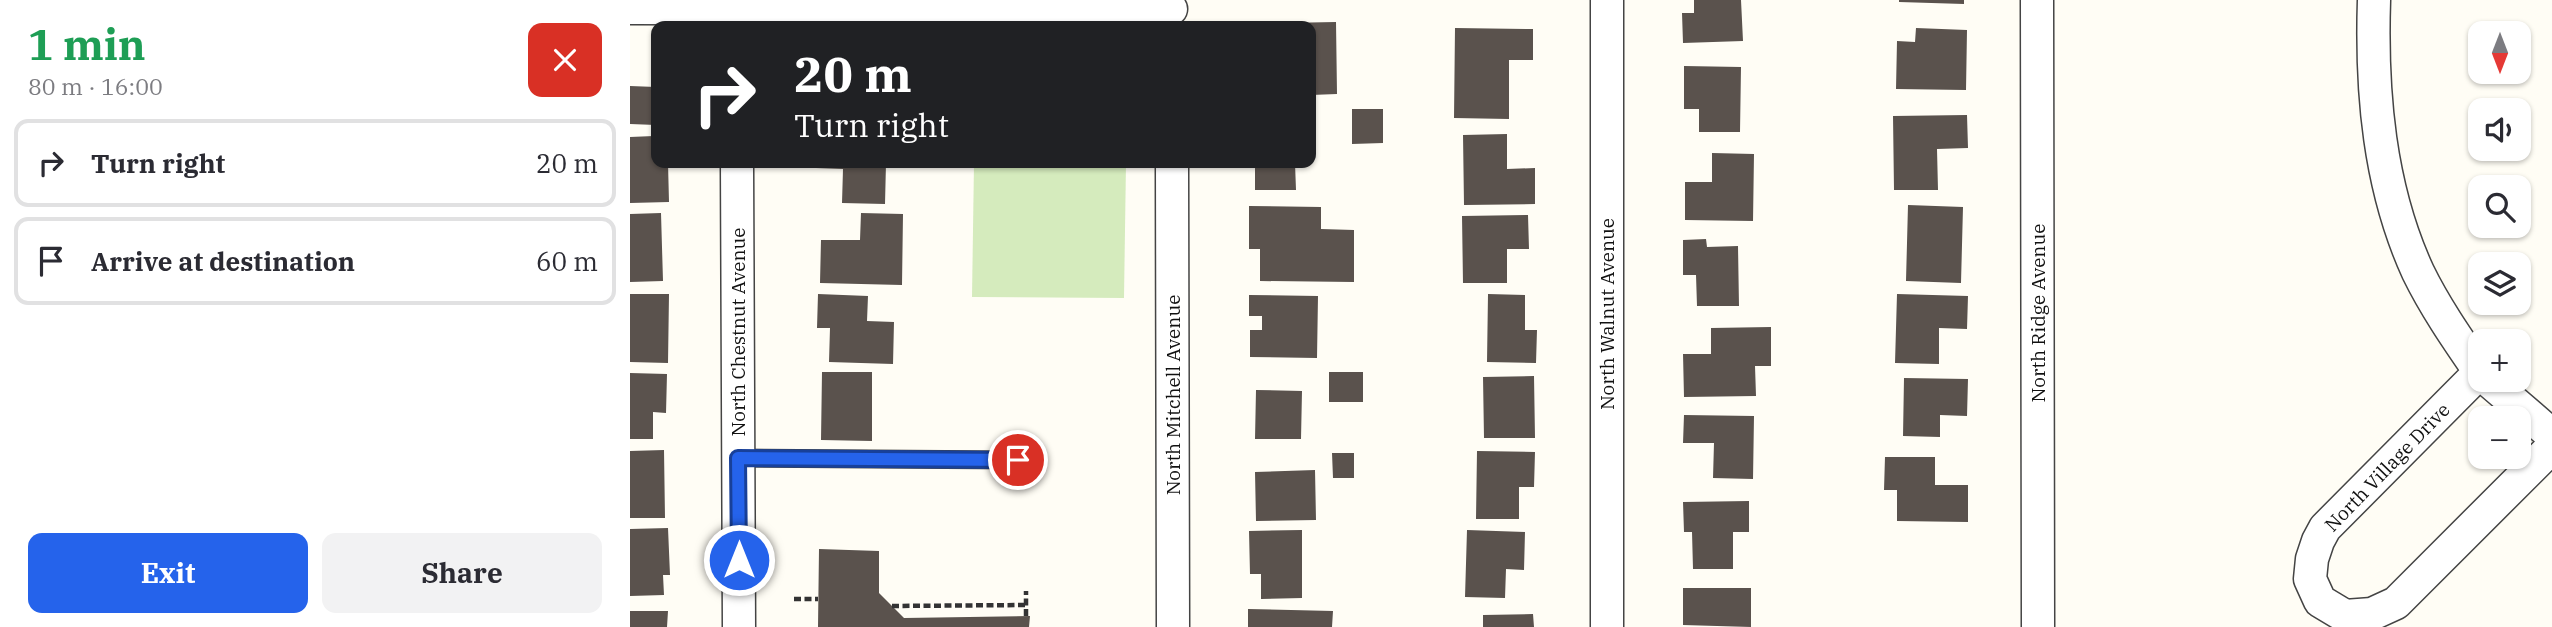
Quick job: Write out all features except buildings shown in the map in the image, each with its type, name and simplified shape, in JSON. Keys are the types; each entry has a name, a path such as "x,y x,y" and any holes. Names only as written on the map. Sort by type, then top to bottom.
{"street":[{"name":"North Walnut Avenue","path":"1607,0 1607,627"},
{"name":"North Ridge Avenue","path":"2038,0 2038,627"},
{"name":"North Village Drive","path":"2374,0 2372,42 2377,106 2388,184 2397,221 2419,273 2446,322 2468,354"},
{"path":"630,8 736,11 1171,12"},
{"name":"North Chestnut Avenue","path":"737,168 739,627"},
{"name":"North Mitchell Avenue","path":"1172,168 1173,627"},
{"name":"North Village Drive","path":"2468,384 2325,528 2312,559 2310,579 2320,601 2345,616 2372,614 2396,603 2552,447"},
{"path":"2502,392 2552,435"}],"lane":[{"path":"738,458 1018,460"}],"path":[{"path":"1026,591 1026,616"},
{"path":"793,599 818,599"},
{"path":"892,606 1026,605"}],"green space":[{"path":"974,168 1126,168 1124,298 972,297"}],"route":[{"path":"739,560 738,458 1018,460"}]}
